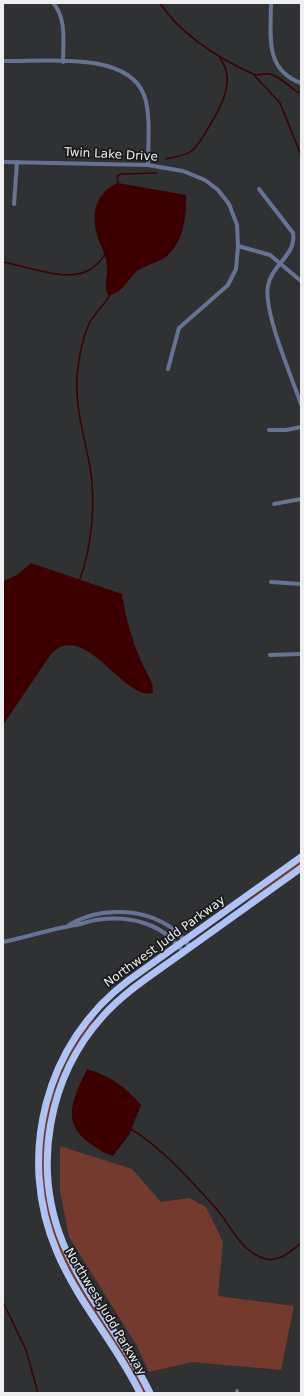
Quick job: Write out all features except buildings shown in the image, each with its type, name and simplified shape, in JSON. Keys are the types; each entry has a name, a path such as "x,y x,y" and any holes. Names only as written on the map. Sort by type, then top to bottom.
{"highway":[{"name":"Northwest Judd Parkway","path":"140,1393 69,1277 57,1252 45,1219 38,1171 38,1146 43,1113 52,1082 63,1057 79,1031 90,1016 118,989 181,942 301,857"},
{"name":"Northwest Judd Parkway","path":"150,1393 72,1263 63,1242 51,1200 47,1168 50,1125 60,1087 74,1057 88,1034 102,1016 126,994 301,868"}],"street":[{"path":"54,3 62,24 63,62"},
{"path":"271,3 273,55 282,73 292,80 301,83"},
{"path":"3,61 97,63 114,67 132,77 140,86 145,96 147,113 148,165"},
{"name":"Twin Lake Drive","path":"3,162 148,165 183,171 205,180 218,190 229,204 237,225 238,246 236,269 228,285 179,328 168,369"},
{"path":"14,204 18,162"},
{"path":"259,189 293,233 294,240 292,246 270,275 267,289 275,331 301,404"},
{"path":"238,246 270,255 301,281"},
{"path":"268,430 286,430 301,427"},
{"path":"274,504 301,499"},
{"path":"271,582 301,584"},
{"path":"270,655 301,654"},
{"path":"67,926 81,919 99,914 131,913 148,916 169,926 181,942 183,952"},
{"path":"3,942 67,926 101,920 128,919 158,928 190,947"}],"shaded area":[{"path":"118,183 186,195 186,212 179,239 170,253 163,259 138,271 120,290 108,295 106,288 107,263 95,227 95,211 100,198 111,187"},
{"path":"31,563 122,594 132,636 141,661 151,680 153,693 142,692 130,686 91,653 77,647 64,646 51,654 3,725 3,581 17,575"},
{"path":"301,861 301,865 248,903 247,901"},
{"path":"93,1018 95,1019 64,1071 52,1103 45,1147 46,1189 53,1223 147,1393 143,1393 76,1283 61,1255 50,1224 43,1193 41,1162 44,1132 50,1102 61,1073 75,1045"},
{"path":"87,1069 103,1075 117,1083 141,1105 129,1135 113,1156 103,1152 89,1143 80,1135 74,1126 72,1108 74,1098"},
{"path":"60,1146 132,1169 161,1202 189,1198 206,1207 223,1242 218,1296 294,1306 281,1370 192,1362 149,1372 137,1346 69,1237 60,1191"}],"waterway":[{"path":"160,3 179,26 214,53 253,74 267,74 276,76 297,92 301,92"},
{"path":"166,159 185,154 193,150 202,139 217,113 225,95 227,85 225,67 220,58"},
{"path":"255,76 280,103 301,155"},
{"path":"118,183 117,176 121,174 156,173"},
{"path":"3,262 47,272 70,275 80,274 91,269 98,264 105,255"},
{"path":"80,579 90,538 93,495 90,467 78,405 78,367 86,331 91,320 111,293"},
{"path":"131,1129 164,1154 185,1175 220,1213 236,1237 249,1250 257,1255 271,1260 285,1255 301,1243"},
{"path":"3,1302 26,1350 38,1393"}]}
